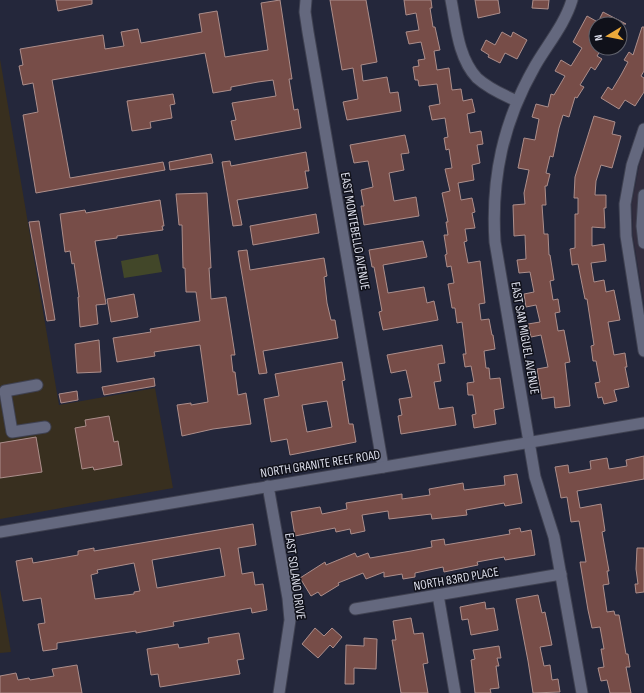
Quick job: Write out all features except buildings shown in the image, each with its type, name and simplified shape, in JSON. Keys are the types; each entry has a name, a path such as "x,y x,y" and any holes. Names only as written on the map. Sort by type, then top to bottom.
{"street":[{"name":"EAST MONTEBELLO AVENUE","path":"306,0 305,12 309,40 384,467"},
{"path":"451,0 460,45 467,64 477,77 489,87 517,101"},
{"name":"EAST SAN MIGUEL AVENUE","path":"572,0 570,8 534,67 517,101 502,146 494,193 493,218 495,242 535,477 554,537 582,693"},
{"path":"644,129 632,165 625,204 626,236 639,292 644,351"},
{"path":"644,195 642,226 644,243"},
{"path":"37,385 5,391 12,432 44,427"},
{"name":"NORTH GRANITE REEF ROAD","path":"0,532 644,423"},
{"name":"EAST SOLANO DRIVE","path":"268,486 288,598 290,620 279,693"},
{"name":"NORTH 83RD PLACE","path":"355,609 561,574"},
{"path":"438,595 455,693"}],"shaded area":[{"path":"0,59 59,405 155,388 173,488 0,519"},
{"path":"644,151 644,304 633,236 632,203 639,166"},
{"path":"0,589 11,652 0,653"}],"green space":[{"path":"158,254 162,272 124,278 121,261"}]}
